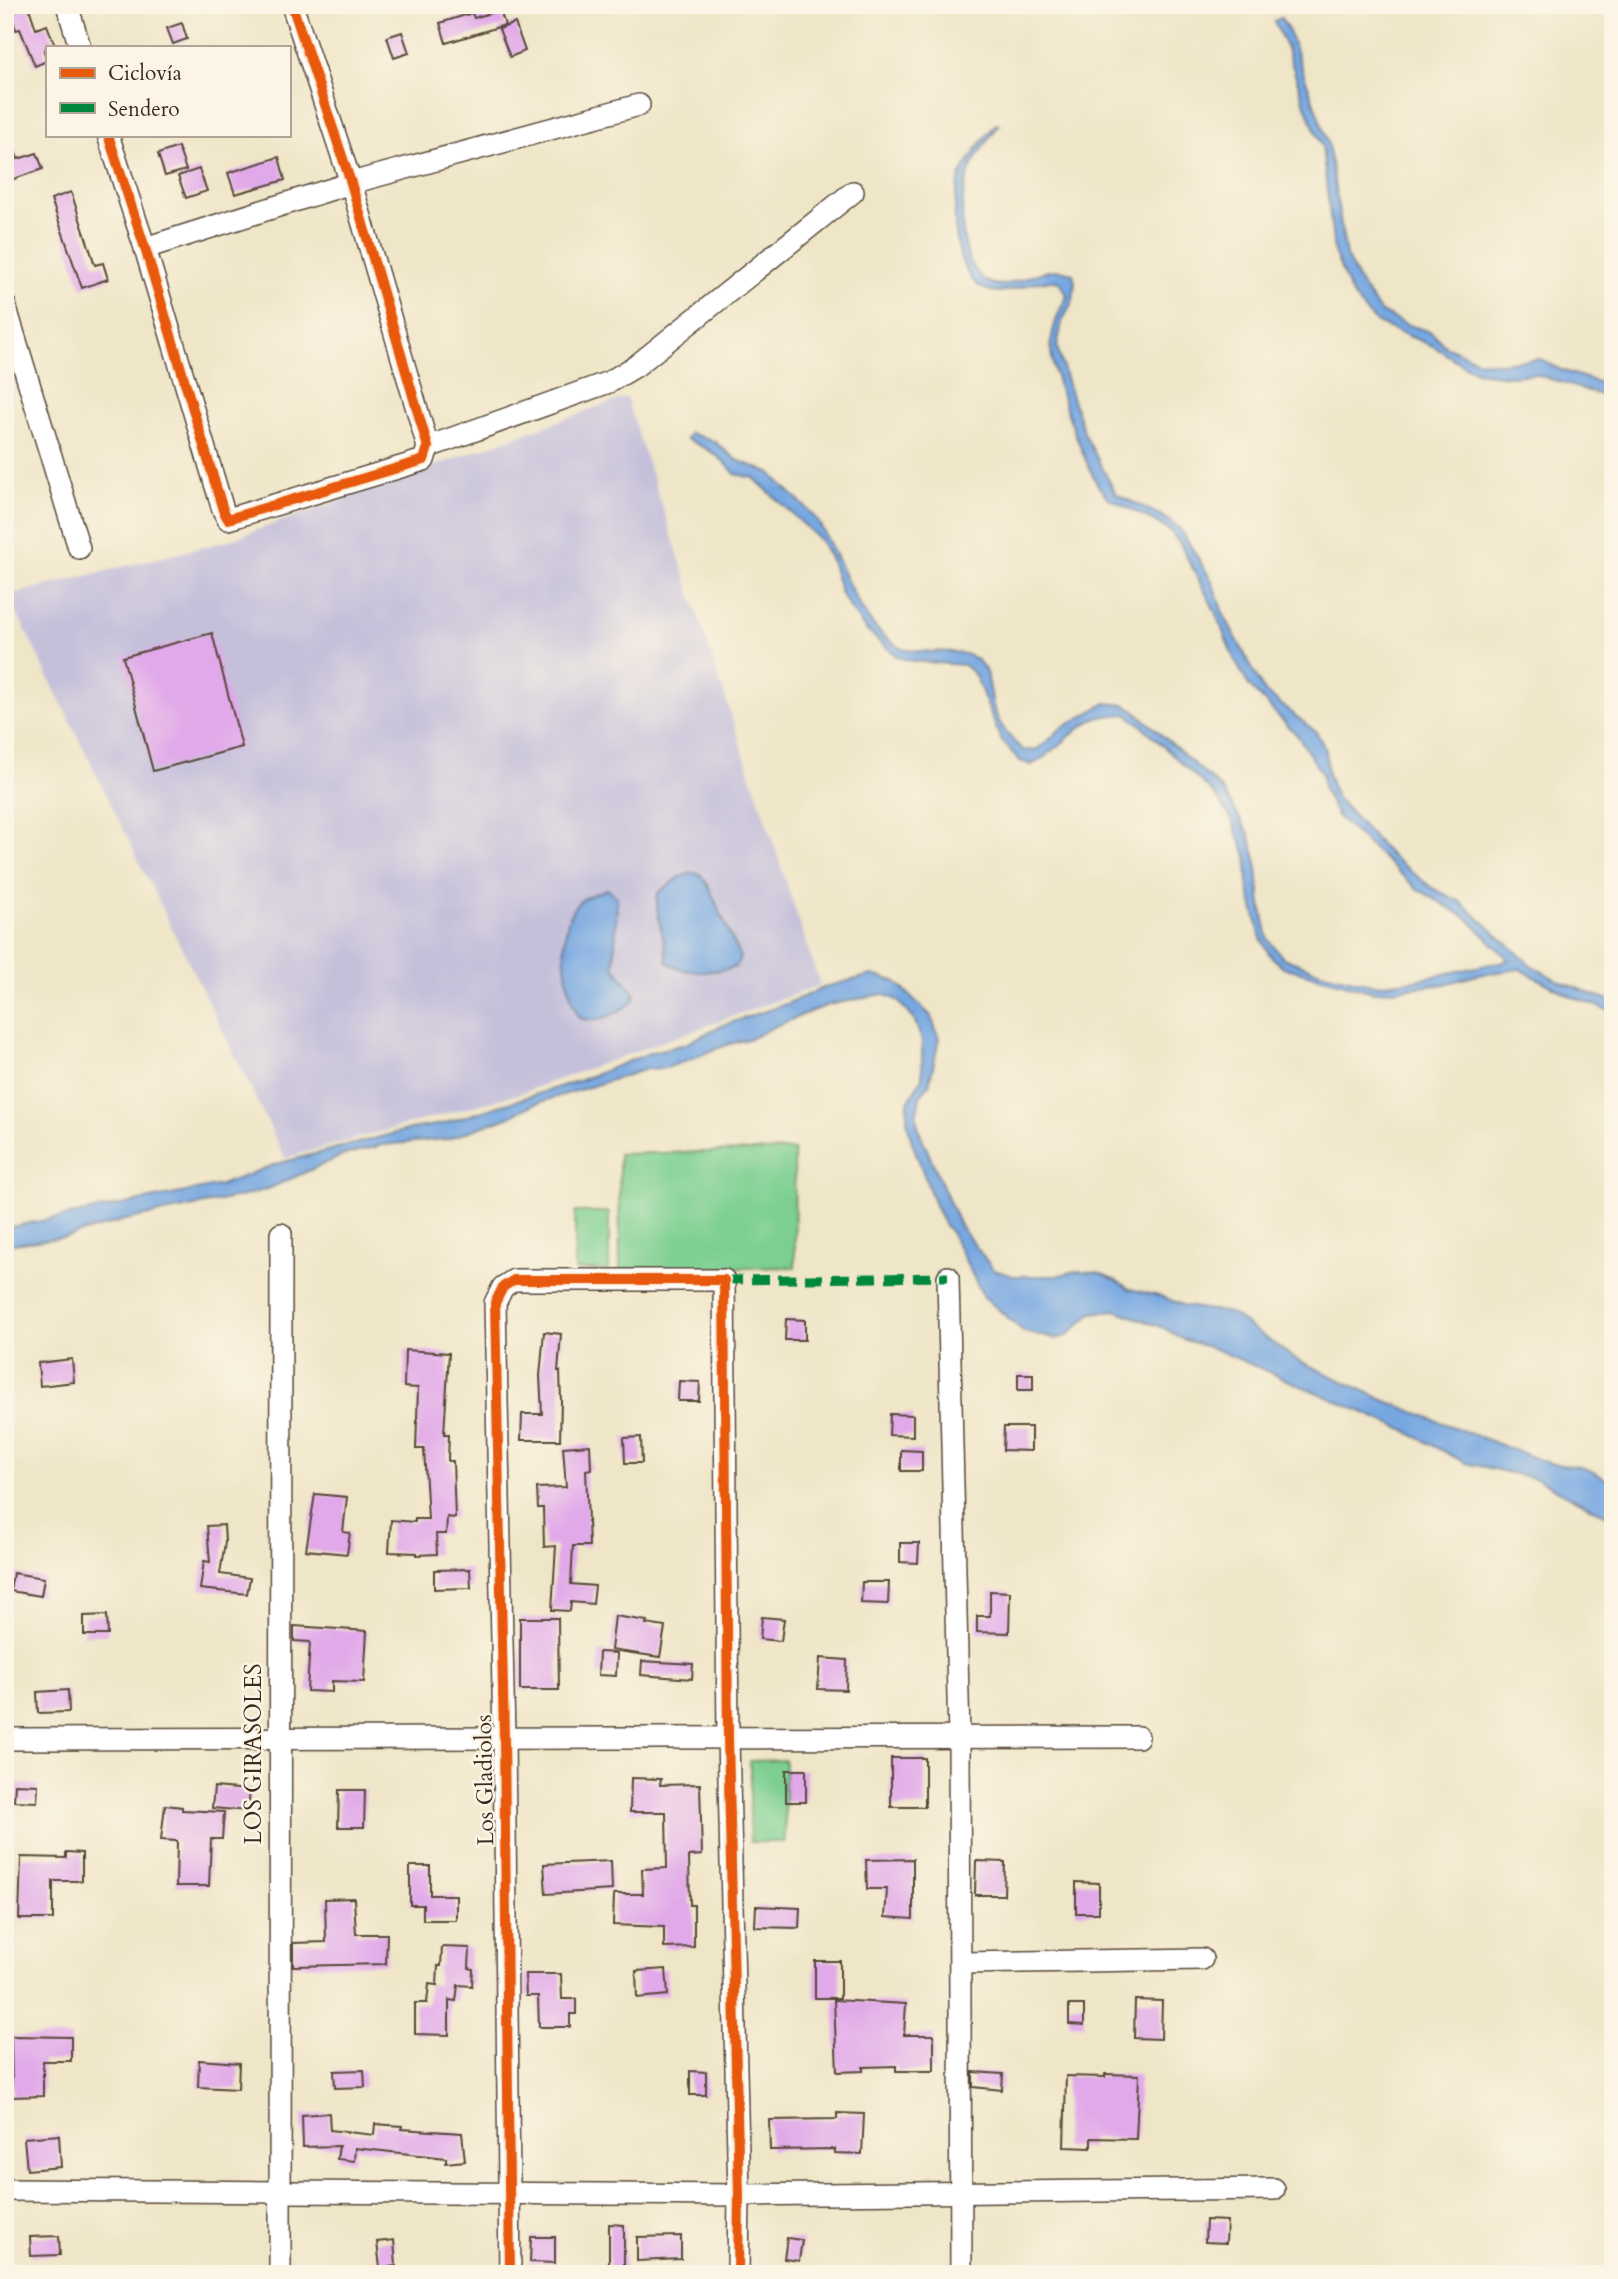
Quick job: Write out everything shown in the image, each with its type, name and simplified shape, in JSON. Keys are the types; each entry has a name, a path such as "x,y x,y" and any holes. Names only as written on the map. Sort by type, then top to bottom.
{"street":[{"path":"66,5 80,46"},
{"path":"108,136 228,519 424,460 428,447 351,183 292,5"},
{"path":"145,248 351,183 639,105"},
{"path":"428,447 609,382 636,366 853,192"},
{"path":"5,304 79,548"},
{"name":"LOS GIRASOLES","path":"280,2274 281,1234"},
{"path":"948,1277 959,1738 961,2274"},
{"name":"Los Gladiolos","path":"510,2274 504,1738 495,1303 502,1287 514,1280 724,1280 728,1738"},
{"path":"5,1739 1138,1737"},
{"path":"728,1738 738,2274"},
{"path":"961,1963 1202,1959"},
{"path":"5,2190 738,2195 1273,2189"}],"shaded area":[{"path":"626,397 820,985 518,1094 285,1158 8,595 224,542"}],"green space":[{"path":"794,1150 795,1267 620,1270 619,1154"},
{"path":"575,1212 609,1212 609,1270 575,1270"},
{"path":"785,1760 785,1842 750,1842 750,1761"}],"water":[{"path":"1281,18 1289,32 1328,143 1346,256 1361,285 1381,312 1405,324 1431,332 1445,346 1479,361 1500,363 1540,359 1561,370 1613,387 1613,399 1535,374 1510,376 1483,373 1466,367 1433,346 1377,323 1363,309 1350,291 1334,252 1322,146 1274,21"},
{"path":"996,124 999,125 976,158 966,183 962,219 968,256 975,271 986,281 1001,285 1052,270 1073,274 1073,300 1062,322 1057,347 1085,435 1116,494 1162,516 1180,529 1212,581 1223,613 1264,691 1316,732 1326,750 1328,774 1336,797 1389,854 1432,888 1461,902 1531,965 1559,981 1613,1002 1613,1012 1570,996 1520,969 1477,975 1445,984 1374,992 1282,967 1269,954 1261,939 1248,887 1247,858 1231,818 1214,794 1140,724 1126,714 1101,717 1081,727 1049,754 1031,765 1020,761 1001,740 975,675 964,665 912,661 898,657 866,630 850,608 841,594 831,560 820,540 754,478 735,474 713,453 686,439 690,433 715,442 737,460 771,473 816,519 864,612 890,641 910,650 963,653 979,662 986,673 997,718 1023,750 1035,750 1060,729 1106,703 1126,705 1142,717 1222,789 1249,834 1256,859 1268,939 1283,958 1320,972 1375,985 1416,980 1509,960 1468,919 1416,888 1337,816 1324,790 1322,774 1297,735 1249,686 1234,659 1214,609 1180,544 1171,532 1108,498 1099,487 1085,458 1055,373 1051,343 1067,296 1060,282 1042,281 996,292 975,283 966,271 956,238 958,185 969,160"},
{"path":"692,873 700,874 708,885 740,957 736,967 690,971 673,966 667,961 658,910 658,893 680,877"},
{"path":"607,889 617,897 614,966 635,994 633,1002 615,1013 601,1019 587,1020 580,1018 570,992 565,960 567,927 578,903"},
{"path":"872,975 895,981 931,1016 939,1039 929,1085 921,1094 916,1116 919,1131 960,1226 994,1270 1013,1276 1097,1272 1130,1289 1163,1297 1185,1306 1230,1313 1297,1360 1386,1401 1545,1462 1594,1472 1613,1484 1613,1517 1538,1479 1466,1463 1402,1429 1215,1349 1182,1339 1164,1328 1115,1310 1092,1313 1067,1336 1055,1339 1024,1332 983,1296 935,1205 911,1139 907,1120 908,1102 922,1078 922,1041 914,1019 897,1000 883,994 828,1005 752,1038 667,1068 647,1069 534,1104 508,1117 448,1139 383,1145 344,1155 270,1188 244,1196 125,1220 67,1237 5,1245 5,1228 221,1185 276,1164 411,1129 442,1124 581,1080 652,1052 686,1044 718,1027 786,1004 828,986"}],"building":[{"path":"8,5 28,5 36,29 47,25 55,46 46,46 46,61 35,66 20,29 16,30"},
{"path":"500,10 505,25 446,43 440,23 472,13 474,18"},
{"path":"182,23 187,39 173,44 167,28"},
{"path":"515,23 525,51 510,57 499,29"},
{"path":"402,32 409,53 394,58 387,37"},
{"path":"5,131 18,159 37,153 43,169 5,182"},
{"path":"178,147 186,170 165,176 158,154"},
{"path":"279,157 285,180 235,194 228,173"},
{"path":"199,169 207,191 186,198 178,176"},
{"path":"71,192 95,265 103,263 108,279 82,288 51,199"},
{"path":"212,633 242,747 153,771 123,657"},
{"path":"786,1319 805,1320 805,1340 785,1340"},
{"path":"544,1332 561,1334 558,1371 561,1401 560,1440 521,1440 522,1414 542,1414 540,1376"},
{"path":"405,1350 449,1353 444,1434 449,1434 448,1461 453,1461 455,1518 447,1517 446,1534 436,1534 437,1554 389,1552 391,1520 415,1522 415,1519 428,1519 424,1449 416,1449 418,1388 404,1387"},
{"path":"72,1359 74,1382 40,1386 38,1363"},
{"path":"1018,1374 1033,1374 1033,1390 1018,1390"},
{"path":"679,1381 700,1382 699,1401 678,1401"},
{"path":"890,1414 913,1415 913,1436 889,1435"},
{"path":"1004,1427 1031,1427 1031,1451 1003,1450"},
{"path":"641,1437 642,1463 625,1463 624,1438"},
{"path":"590,1445 591,1469 586,1470 589,1546 573,1546 571,1584 595,1586 593,1604 571,1602 570,1611 552,1610 556,1546 544,1547 543,1508 538,1508 537,1488 566,1487 563,1447"},
{"path":"901,1450 922,1451 922,1471 901,1471"},
{"path":"315,1494 347,1497 343,1532 350,1533 347,1554 306,1550"},
{"path":"224,1525 225,1542 220,1574 250,1578 247,1594 200,1589 204,1561 210,1562 207,1526"},
{"path":"900,1543 919,1543 918,1563 900,1562"},
{"path":"470,1569 471,1588 434,1589 434,1570"},
{"path":"13,1573 44,1578 41,1596 10,1591"},
{"path":"862,1582 889,1582 888,1604 861,1603"},
{"path":"990,1591 1010,1592 1009,1633 977,1632 977,1616 990,1616"},
{"path":"107,1615 108,1635 84,1635 84,1616"},
{"path":"615,1616 665,1627 660,1657 611,1650"},
{"path":"762,1617 784,1619 781,1641 760,1639"},
{"path":"520,1618 558,1618 559,1690 520,1690"},
{"path":"294,1626 367,1631 364,1682 332,1681 332,1692 307,1691 310,1642 294,1641"},
{"path":"599,1652 617,1653 616,1676 598,1675"},
{"path":"820,1658 847,1660 846,1690 818,1689"},
{"path":"642,1661 693,1664 692,1679 641,1675"},
{"path":"68,1690 69,1712 38,1713 37,1692"},
{"path":"891,1758 925,1758 925,1807 891,1807"},
{"path":"786,1770 806,1770 806,1802 786,1802"},
{"path":"631,1778 661,1779 660,1785 700,1784 702,1855 689,1856 690,1905 694,1905 694,1947 664,1948 664,1927 613,1925 614,1894 643,1894 642,1869 667,1868 666,1812 630,1812"},
{"path":"15,1784 38,1785 37,1802 14,1801"},
{"path":"214,1787 250,1790 248,1811 212,1808"},
{"path":"339,1790 365,1790 364,1827 338,1827"},
{"path":"165,1805 182,1807 182,1810 224,1812 222,1839 211,1839 209,1886 176,1886 177,1841 161,1840"},
{"path":"66,1852 82,1853 82,1881 53,1881 53,1919 19,1919 21,1857 66,1858"},
{"path":"913,1859 913,1919 885,1917 887,1889 867,1889 866,1860"},
{"path":"611,1861 612,1890 546,1894 544,1864"},
{"path":"976,1861 1005,1862 1004,1895 975,1895"},
{"path":"410,1866 430,1866 430,1895 456,1895 456,1920 423,1920 423,1905 410,1905"},
{"path":"1076,1882 1099,1883 1099,1913 1076,1913"},
{"path":"354,1898 356,1934 387,1934 386,1964 293,1966 293,1943 326,1942 325,1899"},
{"path":"756,1906 800,1908 799,1928 755,1927"},
{"path":"442,1947 470,1948 472,1986 458,1985 456,2001 449,2000 449,2035 415,2034 415,2003 427,2003 429,1984 437,1985"},
{"path":"815,1961 840,1961 840,1998 815,1998"},
{"path":"666,1969 668,1995 637,1998 636,1971"},
{"path":"525,1974 561,1974 562,1999 576,1999 576,2014 570,2014 570,2027 539,2027 538,1996 526,1996"},
{"path":"834,2000 906,2004 904,2035 934,2035 934,2071 896,2071 896,2066 863,2067 863,2071 837,2072"},
{"path":"1135,2000 1162,2001 1161,2039 1134,2038"},
{"path":"1069,2005 1084,2005 1084,2025 1069,2024"},
{"path":"11,2036 71,2037 71,2061 43,2061 43,2096 12,2097"},
{"path":"199,2060 239,2063 238,2089 198,2087"},
{"path":"364,2070 365,2087 335,2088 334,2071"},
{"path":"690,2071 706,2072 706,2095 690,2095"},
{"path":"973,2072 1003,2074 1002,2090 973,2087"},
{"path":"1105,2074 1139,2075 1136,2139 1091,2138 1091,2148 1064,2147 1066,2076 1105,2077"},
{"path":"329,2113 330,2130 374,2135 375,2124 402,2126 401,2129 462,2133 465,2161 446,2163 446,2158 355,2148 354,2161 337,2159 339,2146 303,2147 302,2115"},
{"path":"837,2113 864,2114 862,2154 835,2153 835,2149 770,2150 769,2120 837,2119"},
{"path":"59,2135 61,2167 27,2170 24,2138"},
{"path":"1206,2220 1227,2221 1226,2243 1205,2242"},
{"path":"609,2224 624,2225 624,2271 609,2271"},
{"path":"59,2236 60,2255 31,2256 30,2237"},
{"path":"681,2236 681,2259 637,2261 637,2237"},
{"path":"531,2237 555,2237 555,2263 530,2262"},
{"path":"787,2238 802,2240 799,2261 784,2259"},
{"path":"394,2240 396,2266 380,2268 377,2242"}],"marked path":[{"path":"724,1280 948,1277"}],"cycle path":[{"path":"108,136 228,519 424,460 428,447 351,183 292,5"},
{"path":"510,2274 504,1738 495,1303 503,1287 514,1280 724,1280 728,1738 739,2195 738,2274"}]}
